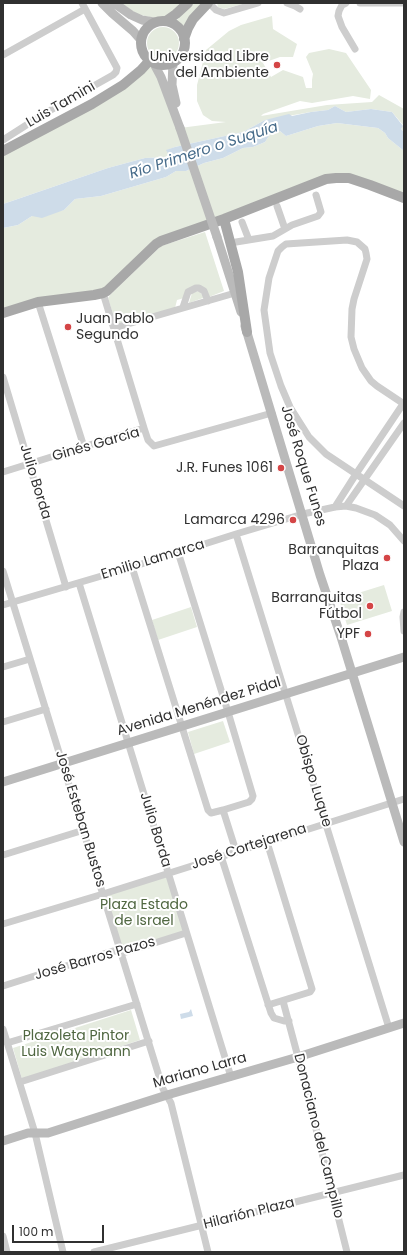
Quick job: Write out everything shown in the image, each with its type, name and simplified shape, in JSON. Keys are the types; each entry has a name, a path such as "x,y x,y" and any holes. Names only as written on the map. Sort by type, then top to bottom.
{"main road":[{"path":"102,3 141,40"},
{"path":"114,3 142,20 154,22 166,21 176,25 180,29 184,39"},
{"path":"166,21 188,3"},
{"path":"151,61 165,64 173,62 177,59 183,50 184,39 193,19 209,3"},
{"path":"154,22 144,32 141,40 143,51 162,77 180,128"},
{"path":"3,151 92,104 123,85 151,61"},
{"path":"173,62 172,85 180,128"},
{"name":"José Roque Funes","path":"180,128 218,237 404,842"},
{"path":"3,313 38,302 103,293 107,291 156,244 326,179 349,178 404,198"},
{"path":"224,219 238,272 247,332"},
{"name":"Avenida Menéndez Pidal","path":"3,782 404,657"},
{"name":"Mariano Larra","path":"3,1141 34,1132 48,1133 404,1023"}],"street":[{"path":"209,3 216,10 224,13 258,3"},
{"path":"287,3 300,9"},
{"path":"346,3 342,5 338,16 342,27 355,49"},
{"path":"360,3 404,3"},
{"path":"3,55 84,6"},
{"name":"Luis Tamini","path":"3,140 42,115 113,75 118,68 84,6"},
{"path":"230,243 273,236 285,229 320,214 321,212 316,195"},
{"path":"277,206 285,229"},
{"path":"242,222 249,240"},
{"path":"335,507 356,474 403,404 371,381 362,368 351,337 352,309 366,259 365,249 357,242 347,240 286,244 278,251 269,278 264,310 268,340 276,374 290,407 309,437 326,454 356,474 364,480 404,506"},
{"path":"184,307 188,292 196,288 204,291 208,301"},
{"path":"103,293 144,428"},
{"path":"114,328 235,293"},
{"path":"38,302 84,447"},
{"name":"Julio Borda","path":"3,377 66,587"},
{"name":"Ginés García","path":"3,472 144,428 148,440 154,446 272,413"},
{"path":"346,506 404,423"},
{"name":"Emilio Lamarca","path":"3,605 303,514 335,507 346,506 366,511 383,520 397,532 404,541"},
{"name":"Obispo Luque","path":"236,534 389,1028"},
{"path":"132,567 208,810 211,813 249,802 253,796 178,552"},
{"name":"José Esteban Bustos","path":"3,571 163,1089 171,1103 208,1252"},
{"name":"Julio Borda","path":"79,583 231,1077"},
{"path":"404,612 404,631"},
{"path":"3,667 30,658"},
{"path":"3,722 46,709"},
{"name":"José Cortejarena","path":"3,924 404,799"},
{"path":"223,810 236,852"},
{"path":"3,855 84,830"},
{"path":"267,842 312,989 310,992 268,1005"},
{"path":"221,856 271,1013 274,1018 289,1021"},
{"name":"José Barros Pazos","path":"3,986 113,951 126,952 186,933"},
{"name":"Donaciano del Campillo","path":"283,1001 347,1252"},
{"path":"7,1043 137,1004"},
{"path":"3,1029 34,1132 63,1252"},
{"path":"20,1082 149,1041"},
{"name":"Hilarión Plaza","path":"94,1252 404,1175"},
{"path":"3,1236 7,1252"}],"green space":[{"path":"121,3 184,3 165,17 154,18 137,14"},
{"path":"192,3 204,3 183,26 176,21"},
{"path":"217,3 247,3 224,9 218,7"},
{"path":"272,16 273,29 297,44 293,57 280,57 263,63 271,77 283,70 303,77 306,88 312,88 313,74 306,57 309,53 329,49 346,53 371,90 370,99 353,96 312,103 300,101 261,116 327,105 372,102 379,95 404,109 404,132 401,129 403,125 392,112 371,109 346,112 335,106 328,110 265,120 243,132 167,150 170,157 145,158 108,168 3,204 3,151 92,104 150,60 180,128 226,122 212,121 203,115 197,101 197,85 206,50 229,31 241,25"},
{"path":"160,27 166,27 175,31 179,43 175,55 166,59 160,59 151,55 147,46 147,40 151,31"},
{"path":"337,123 378,128 404,151 404,198 343,178 161,241 107,291 3,313 3,228 18,225 32,216 64,210 75,199 101,196 166,177 176,171 186,171 204,163 223,158 243,148 253,147 265,142 271,133 280,131 286,136 318,126"},
{"path":"205,232 224,291 209,297 201,286 184,298 177,300 175,308 116,324 108,298 111,294 161,246"},
{"path":"199,291 203,298 189,303 192,293"},
{"name":"Barranquitas Fútbol","path":"384,585 392,611 347,625 339,599"},
{"path":"191,607 197,627 158,640 152,620"},
{"path":"223,721 230,742 194,754 188,732"},
{"name":"Plaza Estado de Israel","path":"168,873 186,933 121,952 103,894"},
{"name":"Plazoleta Pintor Luis Waysmann","path":"131,1010 140,1040 22,1079 13,1048"}],"water":[{"name":"Río Primero o Suquía","path":"335,106 346,112 371,109 392,112 403,126 401,129 404,132 404,151 378,128 337,123 318,126 286,136 280,131 271,133 265,142 253,147 243,148 223,158 204,163 186,171 176,171 166,177 101,196 75,199 64,210 42,218 32,216 18,225 3,228 3,204 108,168 145,158 170,157 166,150 243,132 265,120 289,114 292,116 328,110"},
{"path":"191,1009 193,1016 181,1019 180,1014 189,1012"}],"place":[{"name":"Universidad Libre del Ambiente","path":"277,65"},
{"name":"Juan Pablo Segundo","path":"68,327"},
{"name":"J.R. Funes 1061","path":"281,468"},
{"name":"Lamarca 4296","path":"293,520"},
{"name":"Barranquitas Plaza","path":"387,558"},
{"name":"Barranquitas Fútbol","path":"370,606"},
{"name":"YPF","path":"368,634"}]}
